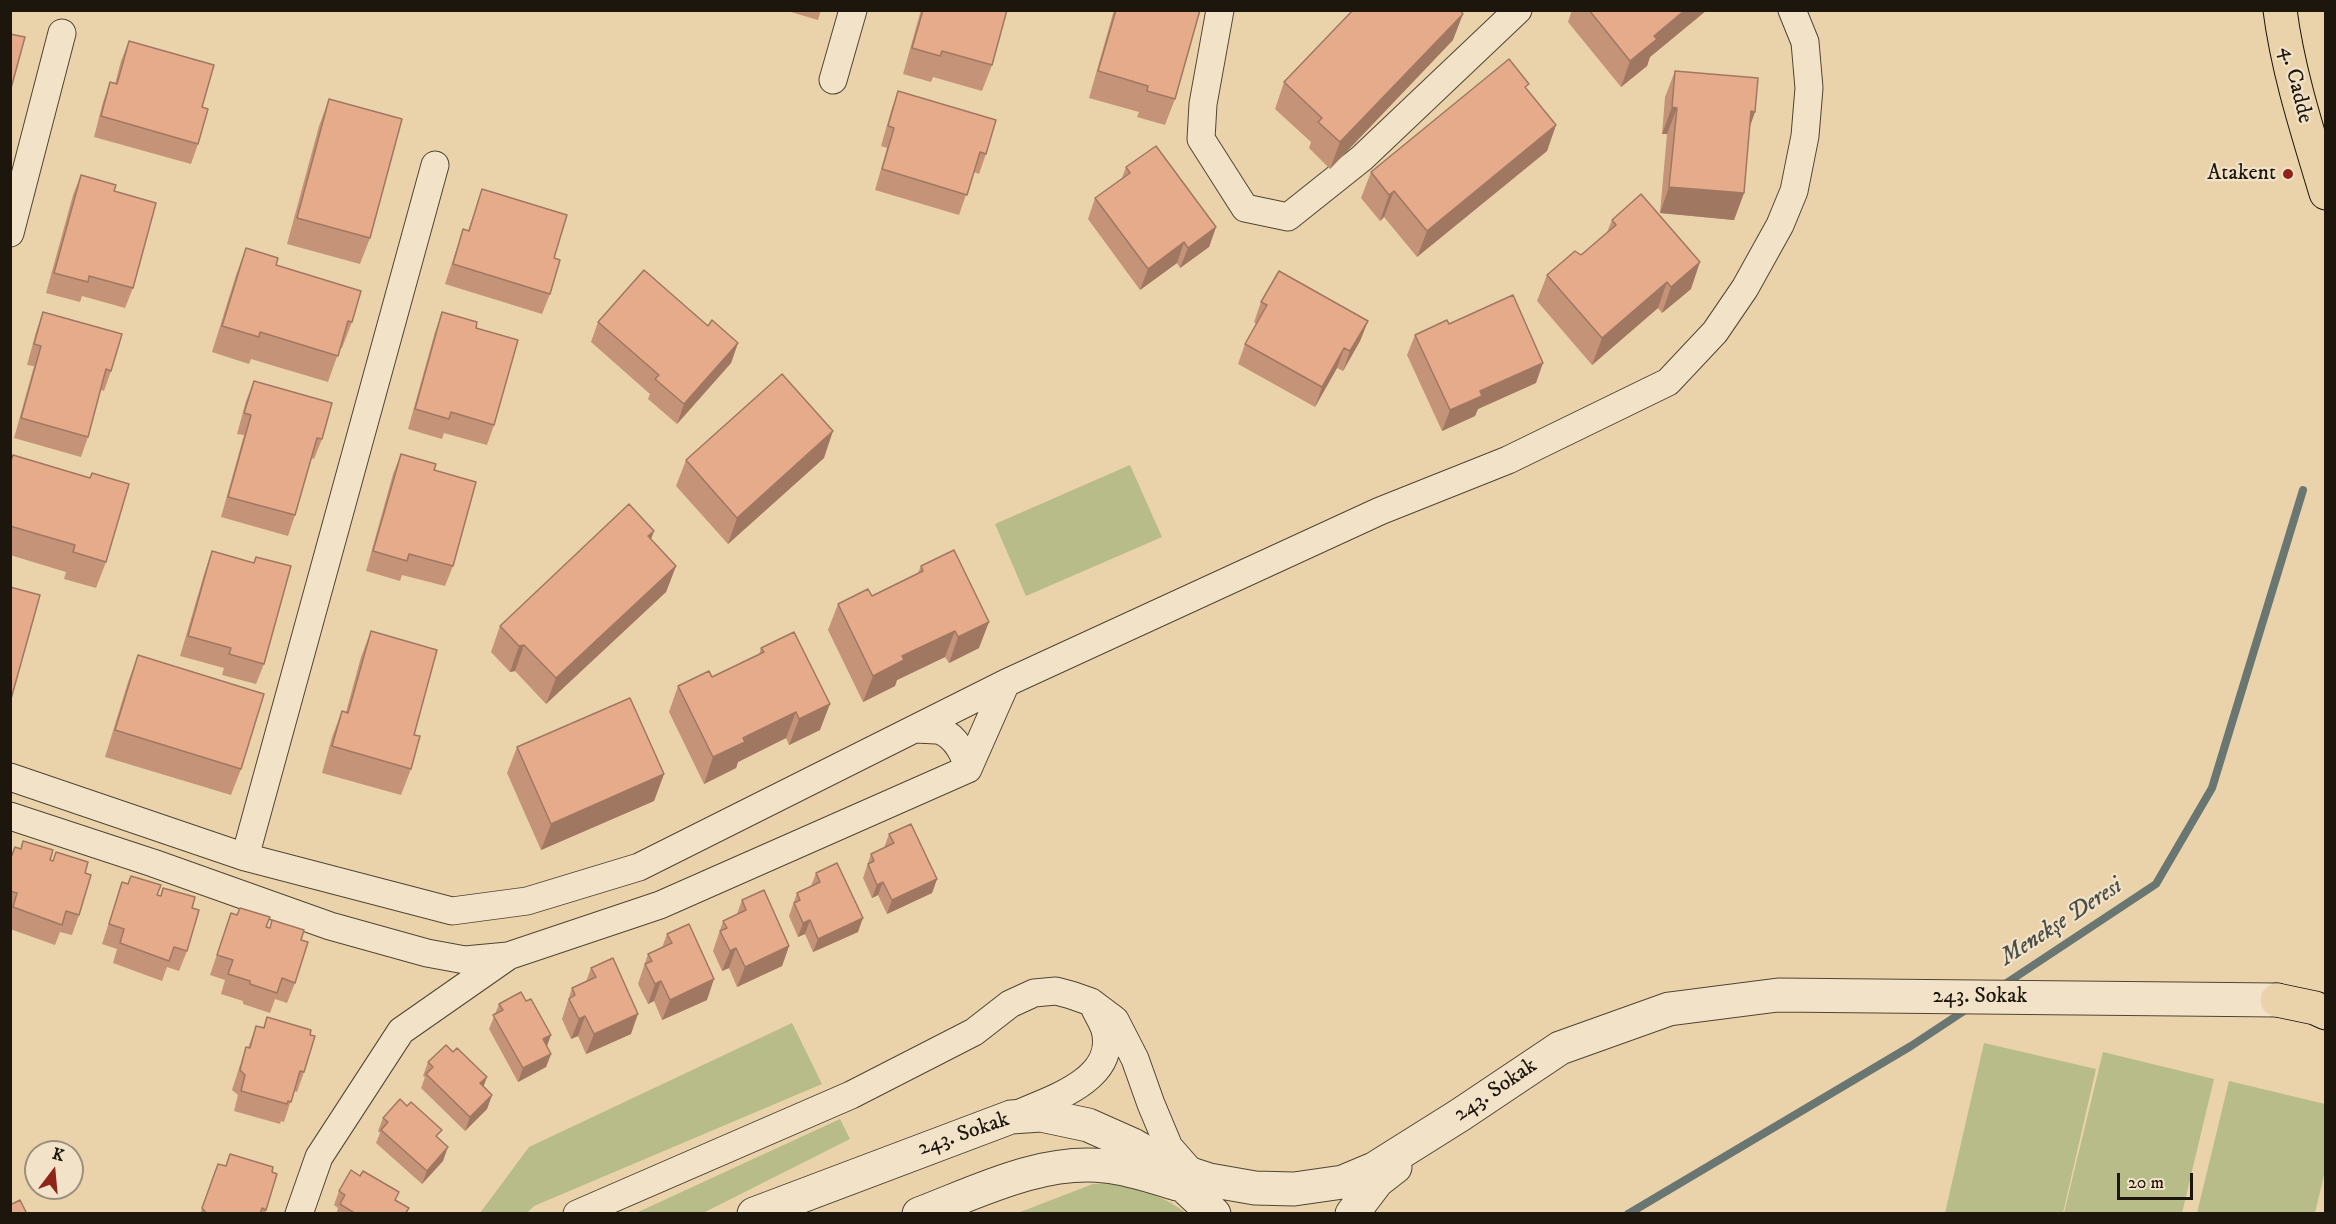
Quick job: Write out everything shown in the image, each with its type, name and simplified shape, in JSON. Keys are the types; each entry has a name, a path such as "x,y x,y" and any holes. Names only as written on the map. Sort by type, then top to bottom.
{"main road":[{"name":"4. Cadde","path":"2280,10 2283,35 2325,193"},
{"path":"2277,1000 2325,987"},
{"path":"2277,1000 2325,998"},
{"path":"2277,1000 2315,1008 2325,1013"}],"street":[{"path":"833,80 853,10"},
{"path":"1220,10 1203,104 1201,140 1245,208 1288,217 1362,158 1518,10"},
{"path":"10,777 245,857 452,911 527,901 639,867 1006,683 1380,511 1508,460 1668,382 1715,332 1745,288 1780,225 1794,191 1805,136 1809,88 1805,42 1792,10"},
{"path":"10,233 62,33"},
{"path":"245,857 435,165"},
{"path":"10,816 153,863 330,926 427,953 465,960 508,956 660,905 968,769 1006,683"},
{"path":"917,729 941,731 952,739 965,757 968,769"},
{"path":"299,1214 319,1157 401,1031 508,956"},
{"path":"577,1214 851,1095 974,1032 1010,1004 1034,993 1056,991 1091,1002 1115,1020 1135,1059 1168,1147 1214,1214"},
{"name":"243. Sokak","path":"754,1214 1011,1117 1041,1115 1088,1125 1133,1145 1175,1169 1190,1182 1209,1180 1255,1188 1294,1189 1343,1182 1374,1169 1560,1048 1669,1009 1778,995 2277,1000"},
{"path":"1011,1117 1080,1085 1095,1072 1104,1056 1107,1040 1105,1028 1091,1002"},
{"path":"1352,1214 1377,1181 1460,1115"},
{"name":"243. Sokak","path":"919,1214 1038,1171 1071,1166 1105,1166 1190,1182 1229,1197 1269,1202 1312,1202 1344,1196 1377,1181"}],"green space":[{"path":"1130,465 1162,537 1026,596 995,524"},
{"path":"792,1023 822,1084 534,1206 527,1213 480,1213 529,1147"},
{"path":"1984,1043 2096,1069 2063,1213 1945,1213"},
{"path":"2103,1052 2214,1079 2182,1213 2064,1213"},
{"path":"2229,1081 2325,1104 2325,1171 2315,1213 2197,1213"},
{"path":"840,1119 850,1139 703,1213 636,1213"},
{"path":"1122,1183 1163,1199 1186,1213 1015,1214 1093,1184"}],"building":[{"path":"923,10 1007,10 992,65 942,51 940,56 912,48"},
{"path":"1116,10 1200,10 1175,99 1147,91 1148,86 1098,71"},
{"path":"1353,10 1460,10 1463,14 1340,142 1318,122 1322,118 1284,82"},
{"path":"1589,10 1685,10 1654,36 1657,39 1630,61"},
{"path":"10,34 25,37 10,92"},
{"path":"129,41 214,65 202,107 208,109 198,144 101,116 110,82 117,84"},
{"path":"1509,59 1529,84 1525,87 1556,125 1427,231 1394,191 1389,195 1371,172"},
{"path":"1675,71 1758,78 1755,112 1751,111 1744,193 1669,187 1677,108 1672,107"},
{"path":"898,91 996,120 986,154 980,152 967,195 882,169 894,128 888,126"},
{"path":"329,99 402,119 370,238 297,218"},
{"path":"1156,146 1216,227 1188,248 1184,242 1148,269 1095,198 1130,173 1126,167"},
{"path":"81,175 116,185 114,191 156,203 133,288 89,276 88,282 54,273"},
{"path":"482,189 567,215 554,258 560,260 550,294 453,264 463,229 469,231"},
{"path":"1641,194 1700,262 1671,287 1667,282 1602,338 1547,275 1575,251 1581,255 1616,225 1612,220"},
{"path":"246,248 278,258 276,265 361,291 352,322 348,321 338,356 260,332 259,337 222,326"},
{"path":"644,270 708,326 712,320 738,343 684,404 655,379 659,375 598,322"},
{"path":"1279,271 1368,321 1350,351 1344,348 1322,387 1245,344 1267,305 1261,302"},
{"path":"1513,295 1543,363 1480,391 1482,396 1450,410 1415,335 1447,320 1449,324"},
{"path":"43,312 122,334 111,371 106,369 88,437 21,418 41,346 34,344"},
{"path":"442,312 477,322 476,328 518,340 494,425 451,412 449,419 415,409"},
{"path":"782,374 833,431 737,518 686,460"},
{"path":"254,381 332,403 322,439 317,438 295,515 228,497 251,415 244,413"},
{"path":"401,454 436,464 434,470 476,482 453,566 409,554 407,561 373,551"},
{"path":"13,455 90,478 92,473 129,484 106,562 73,552 75,545 10,526 10,463"},
{"path":"629,504 654,531 648,536 676,566 556,678 524,645 519,646 500,626"},
{"path":"954,550 989,622 958,637 955,631 902,656 904,660 873,676 838,604 868,589 872,596 923,571 921,566"},
{"path":"212,551 254,563 256,557 291,566 264,664 229,654 231,648 188,636"},
{"path":"10,587 40,595 11,699 10,699"},
{"path":"371,631 437,650 414,735 420,736 411,769 332,746 342,711 348,713"},
{"path":"794,632 830,704 799,719 796,712 743,738 745,742 713,757 678,686 709,671 712,677 764,652 761,648"},
{"path":"138,655 264,694 241,769 115,730"},
{"path":"630,698 664,774 551,824 517,747"},
{"path":"911,824 937,879 892,900 883,882 877,885 868,864 874,861 871,854 894,843 889,834"},
{"path":"23,841 53,850 50,860 53,861 56,852 88,862 85,873 91,875 79,915 66,911 62,925 13,907 17,893 10,891 10,860 15,847 21,849"},
{"path":"837,863 863,918 818,939 810,920 803,923 794,903 800,900 797,893 820,882 816,873"},
{"path":"131,876 161,885 157,895 161,896 163,888 195,897 192,908 199,910 187,951 174,947 169,961 120,943 124,929 109,924 122,882 128,884"},
{"path":"764,890 789,946 745,967 736,948 730,951 720,931 727,928 723,921 746,910 742,900"},
{"path":"240,908 270,917 266,927 270,928 272,920 304,930 301,940 308,942 295,983 282,978 277,993 228,974 233,960 217,955 231,913 237,915"},
{"path":"689,924 714,979 670,1000 661,981 655,984 645,964 652,961 648,954 672,943 667,934"},
{"path":"613,958 638,1014 594,1034 585,1016 579,1019 569,999 575,995 572,988 596,977 591,968"},
{"path":"521,992 526,1001 531,999 551,1035 543,1039 551,1054 523,1068 493,1015 503,1010 499,1004"},
{"path":"267,1017 311,1030 310,1035 315,1036 304,1072 300,1071 291,1102 288,1101 287,1104 241,1091 245,1075 240,1070 246,1047 250,1048 256,1026 264,1028"},
{"path":"446,1045 453,1052 457,1048 487,1077 480,1083 492,1095 470,1117 426,1074 433,1067 428,1062"},
{"path":"400,1099 407,1106 411,1102 442,1130 436,1136 448,1147 427,1171 381,1130 388,1122 383,1118"},
{"path":"230,1154 273,1167 272,1172 277,1174 266,1210 262,1208 260,1214 207,1214 202,1208 218,1164 226,1166"},
{"path":"351,1170 360,1176 363,1171 399,1192 395,1200 409,1208 405,1214 356,1214 340,1204 345,1195 339,1191"},
{"path":"20,1200 27,1214 10,1214 10,1205"}],"waterway":[{"name":"Menekşe Deresi","path":"2002,986 2156,884 2212,788 2303,490"},
{"name":"Menekşe Deresi","path":"1628,1214 1911,1046 1967,1009"}],"place":[{"name":"Atakent","path":"2288,174"}]}
